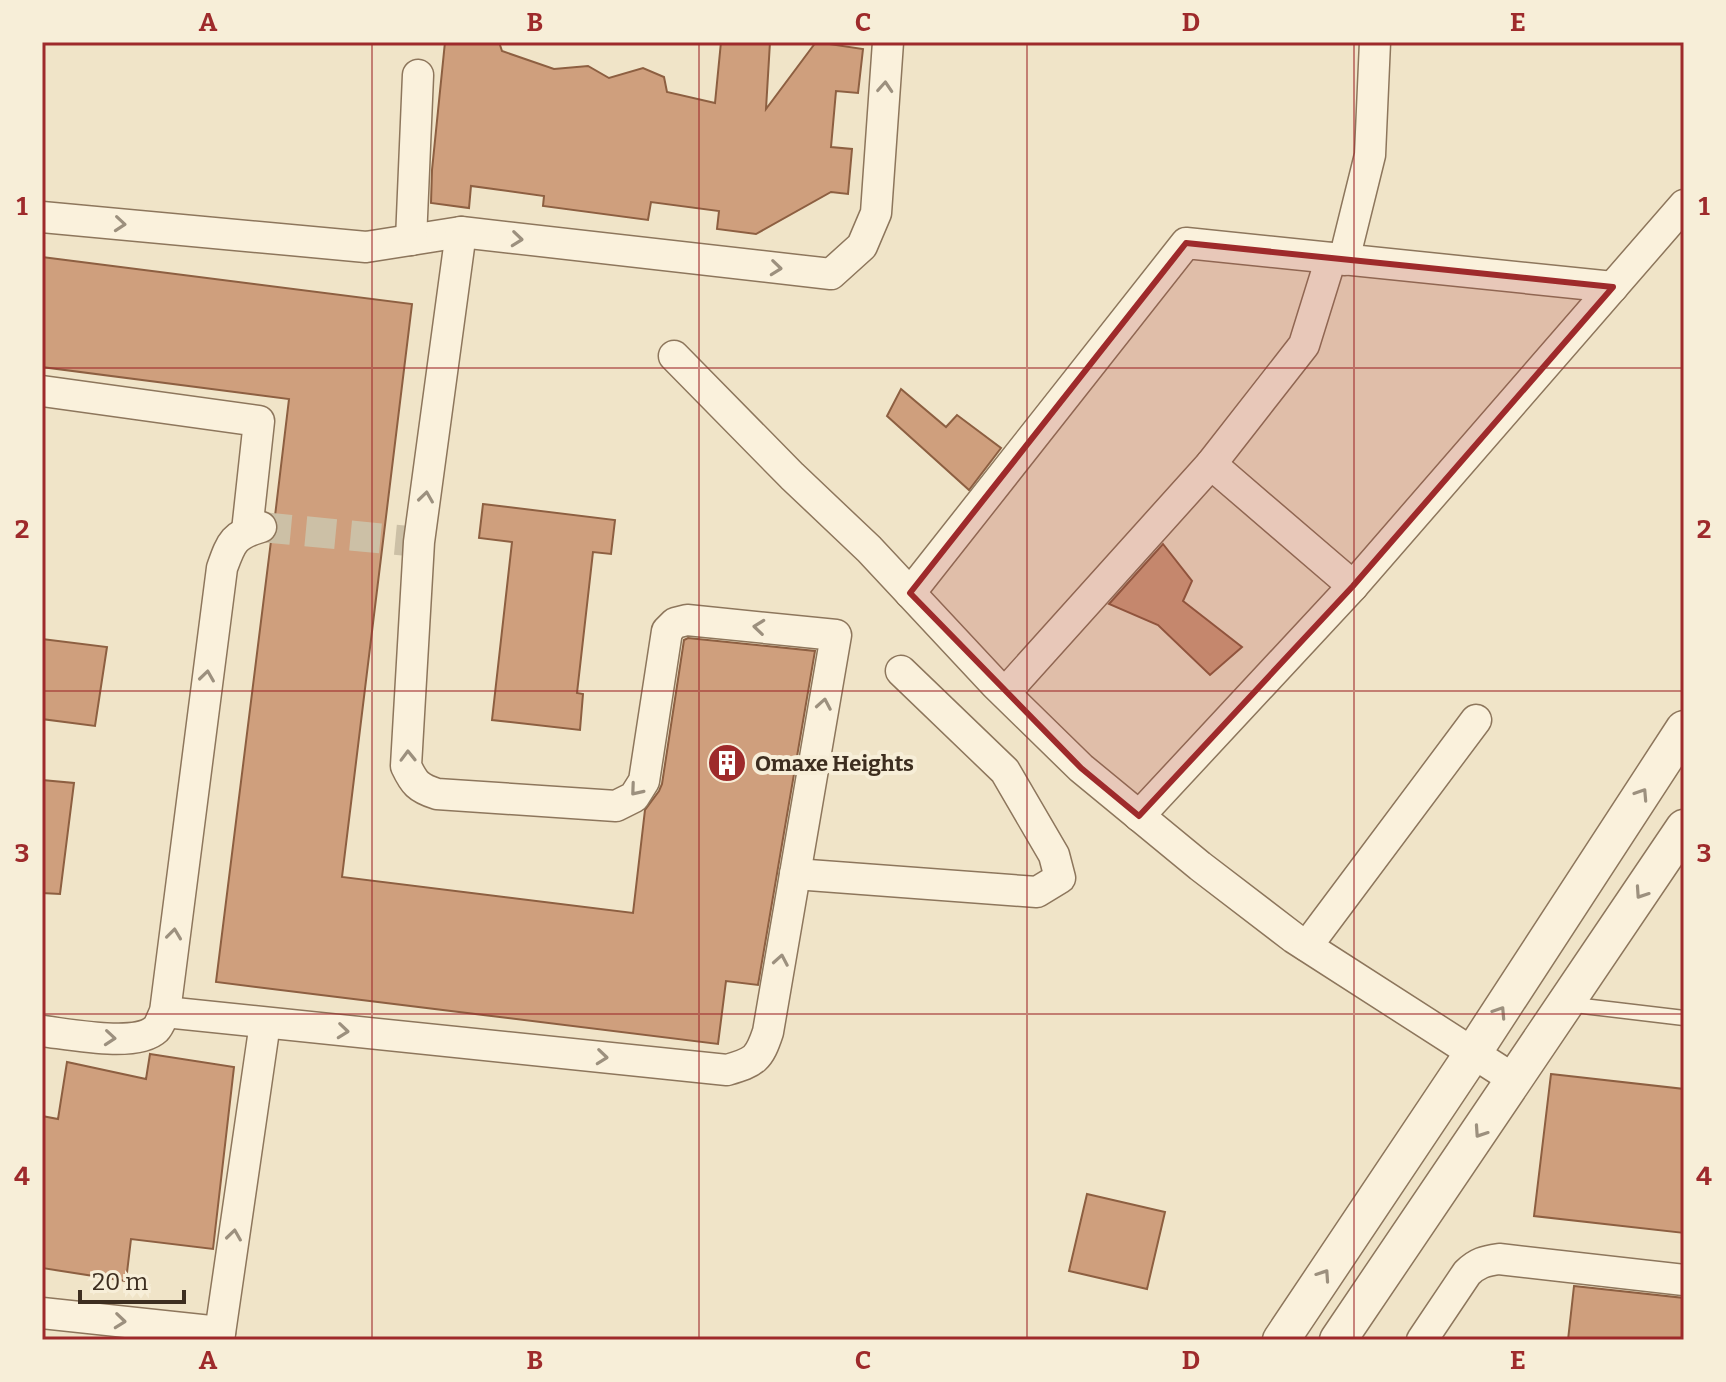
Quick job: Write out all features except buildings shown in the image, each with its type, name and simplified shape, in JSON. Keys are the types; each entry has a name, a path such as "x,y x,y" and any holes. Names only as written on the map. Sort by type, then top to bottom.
{"street":[{"path":"42,217 366,247 461,232 831,274 862,246 876,213 888,42"},
{"path":"1005,693 1211,464 1304,345 1338,259 1370,155 1375,42"},
{"path":"411,240 418,75"},
{"path":"1139,816 1353,586 1684,205"},
{"path":"165,1012 727,1070 745,1065 761,1052 768,1032 836,635 687,620 675,623 667,631 644,781 634,797 616,806 437,794 424,790 414,782 406,766 419,542 461,232"},
{"path":"910,593 1186,243 1613,287"},
{"path":"674,356 869,549 1005,693 1081,768 1200,866 1307,946 1515,1080"},
{"path":"42,391 259,421 254,529 231,543 222,568 165,1012 157,1028 141,1038 120,1039 42,1031"},
{"path":"1211,464 1353,586"},
{"path":"795,874 1037,892 1060,878 1054,855 1005,771 901,671"},
{"path":"1307,946 1476,720"},
{"path":"1281,1340 1684,729"},
{"path":"1338,1340 1684,828"},
{"path":"42,1313 219,1336 265,1023"},
{"path":"1422,1340 1467,1273 1485,1261 1499,1259 1684,1280"}],"lane":[{"path":"1566,1004 1684,1018"}],"highlighted area":[{"path":"1186,243 1613,287 1353,586 1139,816 1081,768 910,593"}],"tunnel":[{"path":"261,527 419,542"}],"place":[{"name":"Omaxe Heights","path":"727,763"}]}
